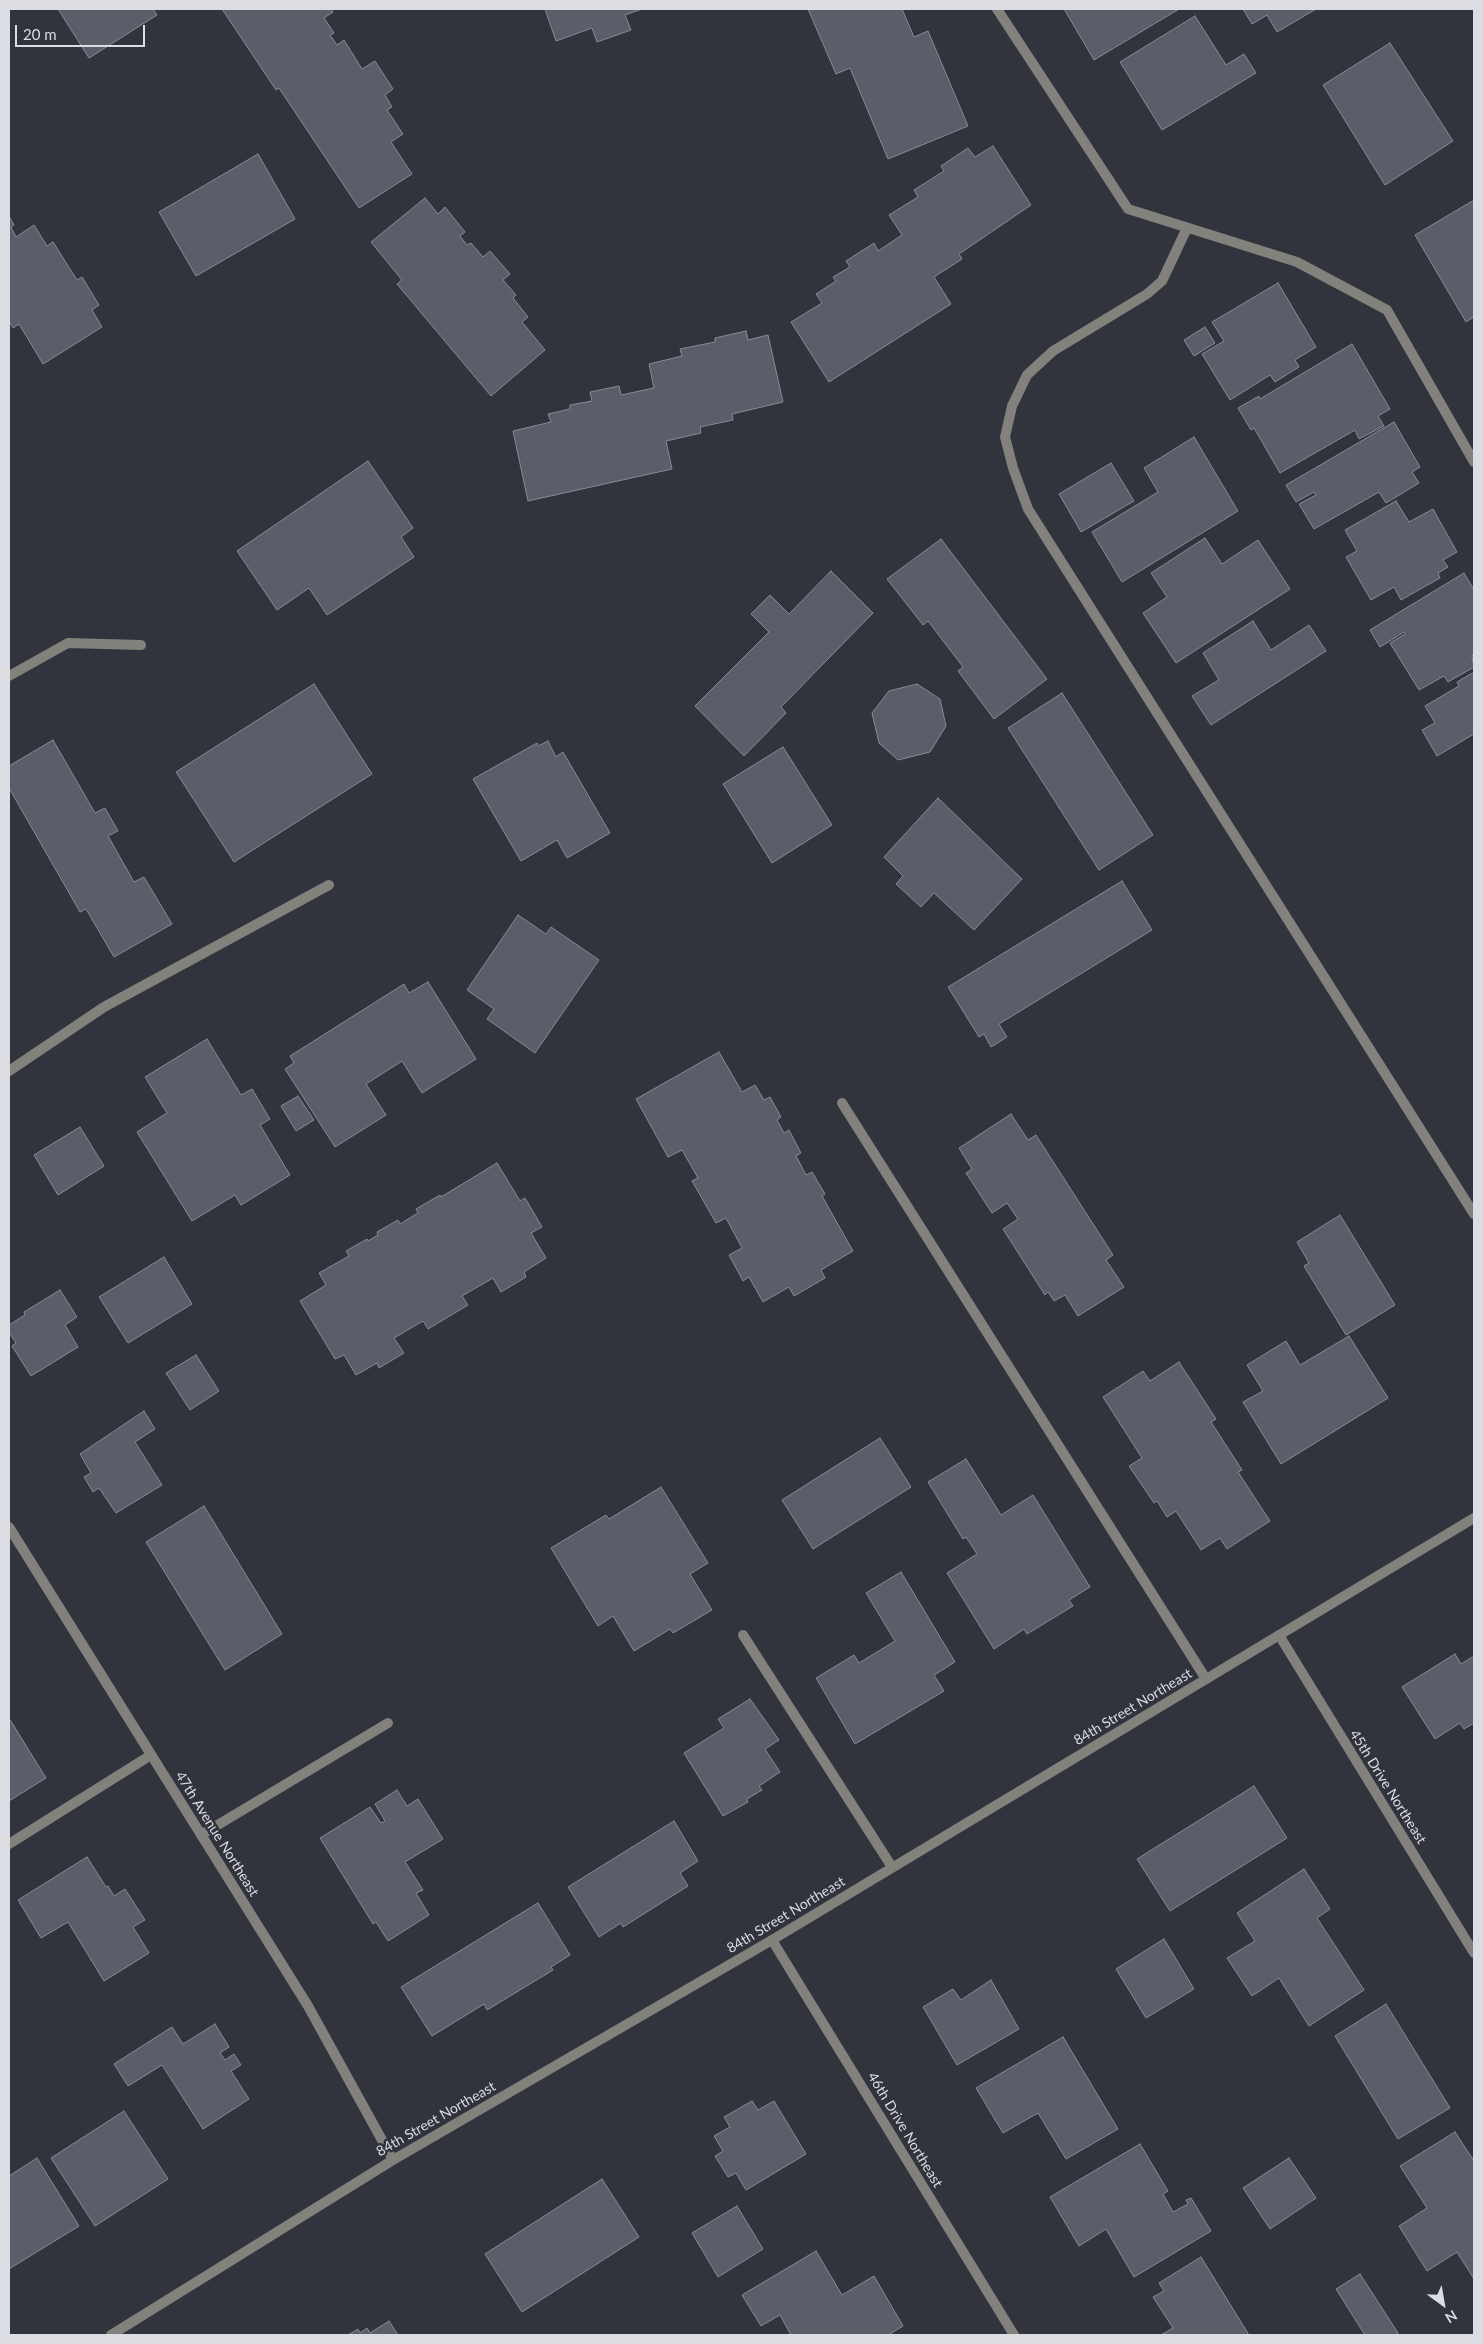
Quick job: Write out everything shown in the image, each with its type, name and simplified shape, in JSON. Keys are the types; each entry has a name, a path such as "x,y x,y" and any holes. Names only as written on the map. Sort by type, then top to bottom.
{"street":[{"path":"997,9 1128,210 1297,262 1387,310 1474,462"},
{"path":"1186,228 1162,281 1147,294 1053,351 1027,375 1012,406 1005,437 1013,468 1028,509 1474,1214"},
{"path":"9,676 68,643 141,645"},
{"path":"9,1071 104,1006 329,885"},
{"path":"842,1103 1206,1679"},
{"name":"84th Street Northeast","path":"111,2335 393,2160 772,1940 1474,1518"},
{"name":"47th Avenue Northeast","path":"9,1527 308,2006 393,2160"},
{"path":"743,1635 892,1867"},
{"name":"45th Drive Northeast","path":"1279,1635 1474,1953"},
{"path":"201,1835 388,1723"},
{"path":"9,1844 151,1755"},
{"name":"46th Drive Northeast","path":"772,1940 1014,2335"}],"building":[{"path":"58,9 153,9 157,15 89,58"},
{"path":"222,9 331,9 333,12 324,18 334,33 330,35 337,45 344,40 362,69 375,61 393,89 385,95 392,107 387,110 403,134 391,142 412,174 359,208 279,88 276,90"},
{"path":"545,9 642,9 625,15 631,30 597,42 592,28 556,41"},
{"path":"808,9 902,9 914,37 928,31 968,126 888,159 850,68 836,74"},
{"path":"1064,9 1179,9 1094,60"},
{"path":"1243,9 1316,9 1277,32 1267,15 1252,24"},
{"path":"1195,16 1226,65 1244,54 1256,73 1162,130 1120,62"},
{"path":"1390,43 1453,141 1385,185 1323,85"},
{"path":"993,146 1031,205 959,254 962,259 934,277 951,304 829,382 791,322 822,303 816,294 836,281 833,277 850,267 846,261 874,243 878,251 902,235 889,215 918,197 914,190 944,171 941,166 968,148 975,157"},
{"path":"258,154 295,219 196,276 159,212"},
{"path":"425,198 438,214 445,207 465,232 460,236 467,245 471,243 483,257 490,251 510,274 503,280 516,295 513,298 528,317 522,322 545,350 491,396 397,284 402,280 371,242"},
{"path":"1474,200 1474,317 1466,322 1415,235"},
{"path":"9,216 14,225 11,227 16,237 34,225 47,246 53,242 77,280 82,277 99,305 92,310 102,327 43,364 19,324 13,328 9,321"},
{"path":"1278,283 1316,347 1295,360 1299,367 1275,382 1270,375 1230,400 1202,354 1224,341 1212,322"},
{"path":"1205,327 1215,343 1194,356 1184,340"},
{"path":"746,331 748,340 768,335 783,402 732,414 733,420 700,427 701,433 666,441 672,469 528,501 513,431 551,422 548,414 570,409 570,405 592,401 590,392 619,386 621,395 654,388 649,364 682,356 680,349 715,342 715,338"},
{"path":"1352,344 1390,409 1378,416 1384,426 1359,439 1355,430 1280,473 1254,428 1251,430 1238,408 1259,396 1260,399"},
{"path":"1394,422 1420,467 1412,472 1419,483 1386,503 1379,492 1314,529 1299,504 1316,495 1314,492 1296,502 1286,485"},
{"path":"1194,437 1238,511 1122,582 1092,532 1158,492 1144,468"},
{"path":"368,461 413,528 401,537 414,557 327,615 309,588 277,610 237,551"},
{"path":"1111,463 1134,501 1081,532 1059,494"},
{"path":"1396,501 1409,522 1433,509 1457,552 1443,560 1448,567 1438,573 1440,578 1401,600 1394,587 1371,600 1346,557 1357,551 1345,530"},
{"path":"1205,538 1222,564 1258,540 1290,589 1176,663 1143,613 1167,597 1151,573"},
{"path":"941,539 1047,679 994,719 958,671 963,667 928,621 923,625 887,579"},
{"path":"831,571 873,613 781,707 786,713 744,756 695,706 769,632 751,614 770,595 789,614"},
{"path":"1464,573 1474,590 1474,654 1472,656 1474,667 1448,682 1444,676 1419,690 1390,643 1405,634 1404,632 1380,647 1370,630"},
{"path":"1253,621 1271,650 1309,625 1326,651 1211,725 1192,696 1219,680 1203,653"},
{"path":"1474,672 1474,734 1437,756 1422,730 1435,723 1425,706 1459,686 1457,682"},
{"path":"314,684 372,774 234,862 176,772"},
{"path":"917,684 940,699 946,726 930,752 898,760 879,743 872,713 889,691"},
{"path":"1062,693 1153,835 1099,870 1008,728"},
{"path":"53,740 95,813 105,808 118,831 108,836 134,882 144,877 172,924 114,957 86,909 80,912 9,788 9,766"},
{"path":"548,741 556,757 563,752 610,833 567,858 557,840 521,861 473,779 537,743 538,746"},
{"path":"783,747 832,825 772,863 723,784"},
{"path":"938,798 1022,879 974,930 934,893 921,907 896,884 903,876 884,857"},
{"path":"1122,881 1152,930 999,1024 1007,1037 991,1047 984,1034 979,1037 948,987"},
{"path":"518,915 546,934 551,927 599,960 535,1053 487,1019 494,1009 467,990"},
{"path":"428,982 476,1059 422,1093 402,1061 366,1084 386,1115 335,1147 285,1069 294,1063 290,1056 404,984 409,993"},
{"path":"207,1039 241,1095 252,1089 270,1119 260,1125 290,1175 241,1205 235,1195 192,1221 137,1132 167,1113 145,1077"},
{"path":"719,1052 742,1092 755,1085 764,1100 770,1097 781,1117 777,1120 784,1133 789,1130 801,1153 796,1156 806,1175 812,1172 825,1194 822,1196 853,1251 821,1270 825,1278 794,1296 789,1287 763,1302 749,1277 743,1281 729,1255 742,1248 726,1218 716,1223 692,1181 698,1178 682,1150 668,1157 636,1099"},
{"path":"298,1096 314,1120 296,1131 281,1106"},
{"path":"1011,1114 1028,1140 1036,1135 1113,1255 1106,1260 1124,1287 1078,1316 1065,1295 1054,1301 1048,1292 1045,1295 1003,1229 1018,1219 1007,1203 992,1213 966,1173 972,1169 959,1148"},
{"path":"80,1127 104,1166 58,1195 34,1155"},
{"path":"497,1163 520,1201 525,1198 542,1227 531,1233 546,1258 524,1272 526,1277 501,1292 493,1278 462,1296 468,1305 428,1329 423,1321 394,1338 404,1353 379,1368 377,1363 356,1375 344,1355 335,1359 300,1301 326,1285 319,1273 349,1256 346,1251 367,1239 368,1241 378,1235 377,1232 398,1220 400,1224 418,1213 416,1209 440,1195 441,1197"},
{"path":"1340,1215 1395,1305 1346,1335 1304,1266 1309,1263 1297,1242"},
{"path":"164,1257 192,1304 128,1343 99,1297"},
{"path":"60,1290 77,1317 65,1325 78,1347 31,1376 12,1346 16,1343 9,1332 9,1325 25,1315 24,1312"},
{"path":"1349,1336 1388,1398 1281,1464 1243,1402 1263,1391 1247,1365 1286,1341 1300,1365"},
{"path":"196,1355 219,1391 190,1410 166,1373"},
{"path":"1179,1362 1216,1419 1211,1422 1242,1470 1238,1472 1270,1521 1227,1549 1220,1538 1201,1550 1176,1511 1167,1517 1157,1501 1154,1503 1129,1466 1142,1458 1103,1397 1143,1371 1150,1381"},
{"path":"144,1411 155,1429 135,1442 162,1485 116,1513 99,1488 93,1492 84,1477 91,1473 80,1454"},
{"path":"880,1438 911,1487 813,1549 782,1500"},
{"path":"966,1459 1001,1515 1033,1495 1090,1587 1069,1600 1073,1606 1027,1634 1024,1629 994,1649 947,1573 977,1554 966,1537 963,1539 928,1482"},
{"path":"661,1487 708,1563 690,1574 712,1610 673,1633 670,1629 634,1651 613,1616 598,1626 551,1548 606,1515 609,1519"},
{"path":"204,1506 282,1634 225,1670 146,1542"},
{"path":"901,1572 955,1662 934,1675 944,1691 855,1744 816,1678 854,1655 859,1663 895,1641 866,1593"},
{"path":"1455,1654 1461,1664 1474,1656 1474,1723 1464,1729 1460,1723 1435,1739 1402,1687"},
{"path":"750,1699 779,1740 765,1749 780,1772 759,1786 762,1790 747,1799 748,1802 723,1816 684,1753 724,1728 718,1719"},
{"path":"9,1718 46,1778 9,1801"},
{"path":"1254,1786 1287,1838 1170,1911 1137,1859"},
{"path":"397,1790 407,1806 418,1799 443,1839 405,1862 423,1890 416,1893 429,1915 388,1941 376,1922 373,1924 320,1838 370,1807 381,1823 385,1821 375,1804"},
{"path":"674,1821 698,1861 680,1873 688,1886 623,1927 621,1923 599,1937 568,1887"},
{"path":"87,1857 114,1896 125,1889 145,1920 133,1927 149,1953 104,1981 68,1922 41,1938 18,1900"},
{"path":"1304,1869 1330,1909 1317,1918 1364,1990 1309,2026 1279,1978 1252,1996 1227,1958 1255,1941 1237,1913"},
{"path":"538,1903 570,1955 551,1967 553,1970 487,2010 484,2004 432,2036 401,1987"},
{"path":"1164,1939 1194,1989 1146,2018 1116,1969"},
{"path":"991,1980 1019,2029 957,2065 923,2007 953,1989 961,2000"},
{"path":"1386,2004 1450,2108 1398,2139 1335,2036"},
{"path":"215,2024 229,2047 220,2053 225,2060 234,2054 241,2065 231,2071 249,2099 203,2129 162,2065 128,2086 114,2064 172,2027 183,2044"},
{"path":"1063,2037 1118,2129 1066,2159 1038,2113 1003,2133 976,2088"},
{"path":"752,2101 758,2110 774,2101 806,2154 746,2190 736,2173 728,2177 715,2156 723,2151 714,2136 730,2127 724,2117"},
{"path":"124,2111 168,2179 95,2226 51,2158"},
{"path":"1455,2132 1474,2161 1474,2279 1457,2252 1427,2271 1399,2226 1427,2208 1400,2166"},
{"path":"1140,2144 1168,2191 1163,2194 1173,2212 1188,2204 1186,2200 1191,2198 1211,2231 1134,2277 1106,2229 1079,2246 1050,2197"},
{"path":"37,2158 79,2226 9,2269 9,2176"},
{"path":"1289,2158 1316,2198 1270,2229 1243,2188"},
{"path":"602,2179 639,2237 522,2312 485,2254"},
{"path":"737,2206 763,2249 718,2277 692,2233"},
{"path":"816,2251 842,2295 874,2276 903,2326 888,2335 791,2335 780,2315 761,2326 742,2295"},
{"path":"1201,2257 1249,2335 1161,2335 1173,2328 1153,2297 1164,2291 1159,2283"},
{"path":"1360,2274 1398,2333 1395,2335 1365,2335 1336,2289"},
{"path":"389,2321 398,2335 348,2335 358,2329 360,2333 367,2328 370,2333"}]}
